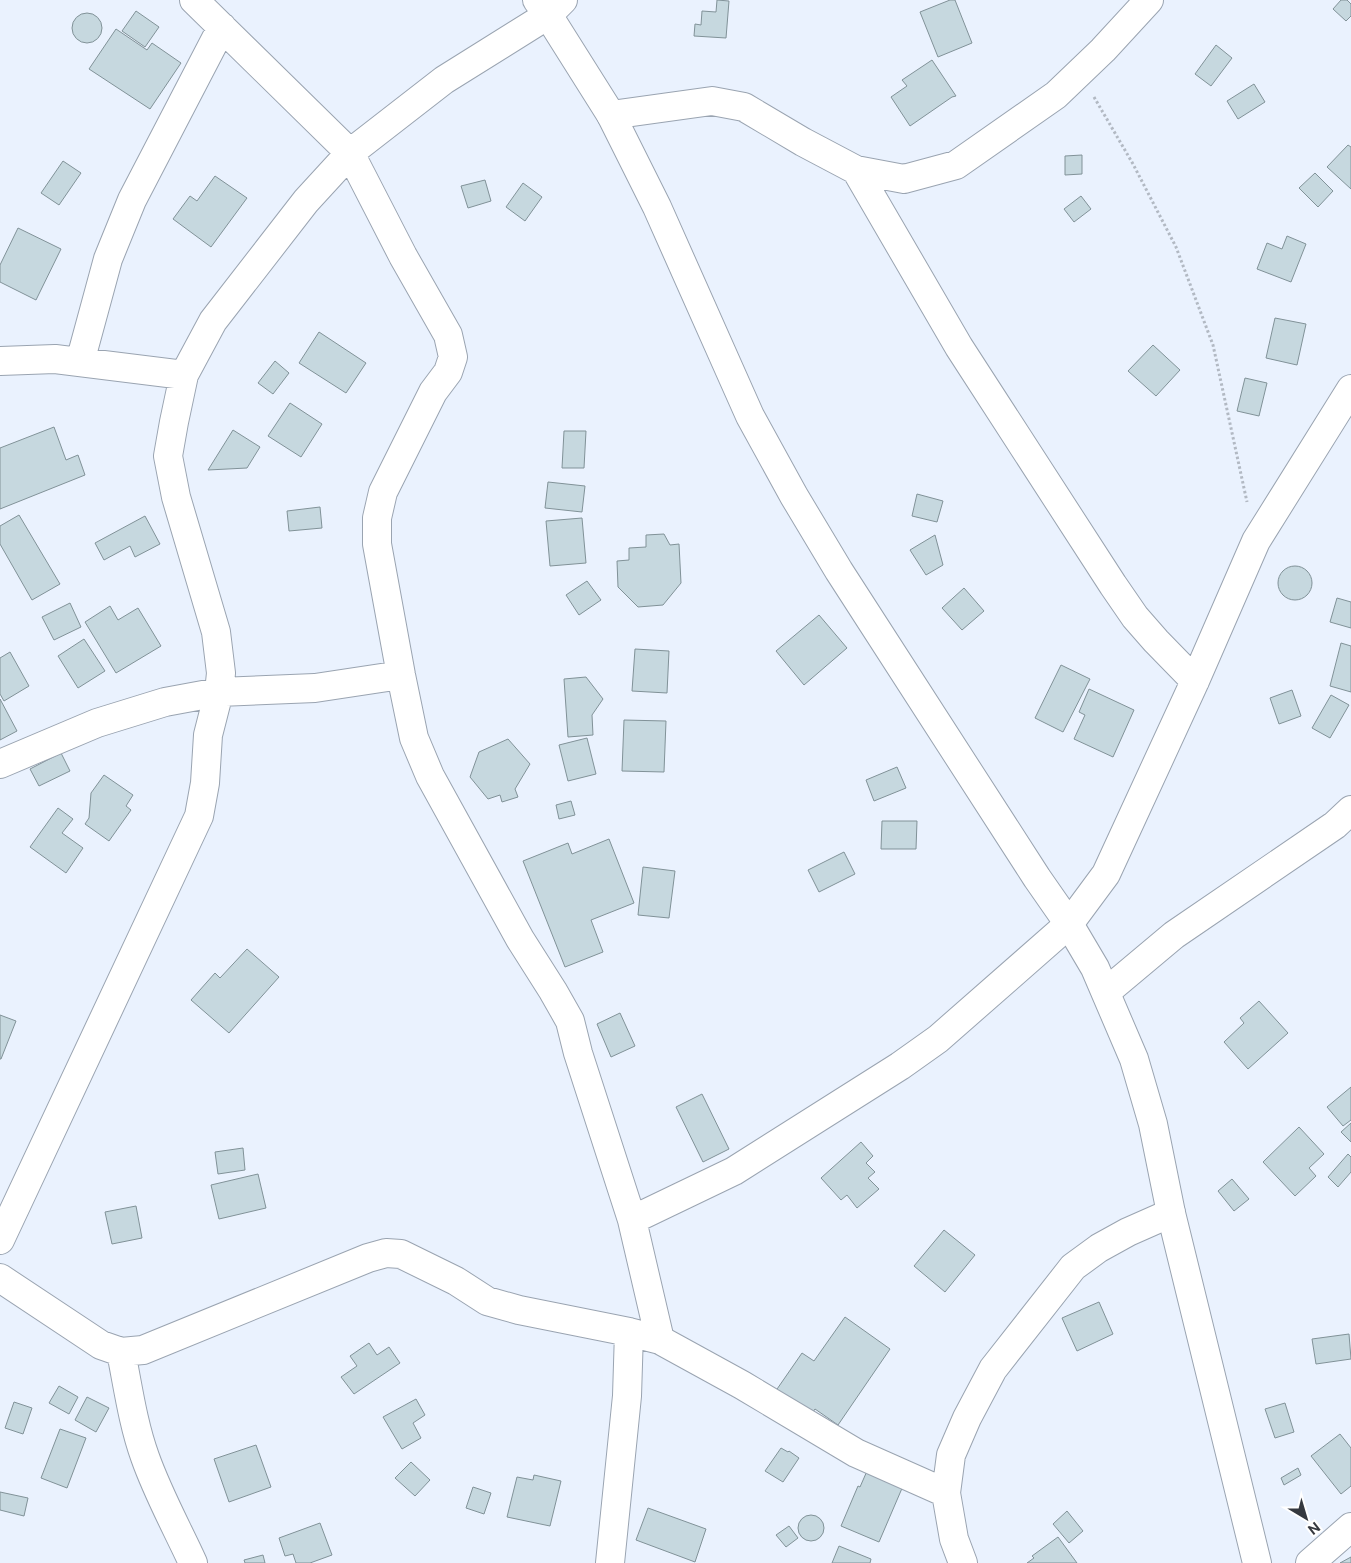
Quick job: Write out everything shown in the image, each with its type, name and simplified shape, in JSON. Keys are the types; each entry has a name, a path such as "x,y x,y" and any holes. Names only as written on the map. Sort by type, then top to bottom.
{"street":[{"path":"194,0 350,153 403,256 448,335 452,357 448,372 433,392 383,492 377,518 378,544 414,738 430,776 520,939 570,1021 578,1053 632,1220 660,1340"},
{"path":"611,115 712,101 744,107 803,142 856,170 904,179 956,165 1056,95 1103,50 1149,0"},
{"path":"0,1240 199,816 205,783 208,735 219,692 221,673 216,632 176,498 168,456 184,374 213,321 306,201 350,153 444,80 549,5 611,115 657,207 750,416 794,496 839,571 1096,968 1134,1059 1153,1124 1171,1213 1256,1563"},
{"path":"80,362 108,259 132,200 222,27"},
{"path":"856,170 959,347 1112,585 1135,617 1194,681"},
{"path":"0,361 55,359 184,374"},
{"path":"632,1220 734,1171 900,1066 938,1039 1069,924 1106,874 1256,541 1351,389"},
{"path":"0,764 97,724 165,702 219,692 315,688 401,675"},
{"path":"1106,992 1174,935 1335,825 1351,810"},
{"path":"943,1563 958,1551 946,1493 952,1455 967,1418 993,1369 1073,1267 1100,1248 1128,1232 1171,1213"},
{"path":"0,1278 101,1345 121,1352 143,1350 368,1258 386,1253 401,1254 456,1282 488,1301 519,1310 660,1340 742,1385 856,1453 946,1493"},
{"path":"610,1563 627,1396 629,1332"},
{"path":"121,1352 145,1456 156,1485 193,1563"},
{"path":"1310,1563 1351,1527"}],"path":[{"path":"1080,72 1133,164 1176,248 1214,345 1256,541"}],"building":[{"path":"717,0 729,1 726,38 694,36 695,24 701,25 702,11 716,12"},
{"path":"950,0 955,0 972,43 938,57 920,12"},
{"path":"1341,0 1347,0 1351,4 1351,16 1346,21 1333,9"},
{"path":"136,11 159,27 145,47 122,31"},
{"path":"87,13 98,17 102,28 98,39 87,43 76,39 72,28 76,17"},
{"path":"116,29 147,50 152,43 181,63 150,109 89,69"},
{"path":"1216,45 1232,58 1211,86 1195,74"},
{"path":"932,60 956,96 910,126 891,97 907,86 902,80"},
{"path":"1254,84 1265,102 1238,119 1227,101"},
{"path":"1348,145 1351,147 1351,189 1327,167"},
{"path":"1082,155 1082,174 1065,175 1065,156"},
{"path":"63,161 81,173 59,205 41,193"},
{"path":"1315,173 1333,191 1318,207 1299,188"},
{"path":"215,176 247,198 211,247 173,219 190,196 197,201"},
{"path":"485,180 491,201 468,208 461,186"},
{"path":"523,183 542,197 525,221 506,207"},
{"path":"1081,196 1091,209 1074,222 1064,209"},
{"path":"18,228 61,249 36,300 0,282 0,265"},
{"path":"1287,236 1306,244 1291,282 1257,269 1267,243 1282,249"},
{"path":"1275,318 1306,324 1297,365 1266,358"},
{"path":"319,332 366,363 346,393 299,363"},
{"path":"1153,345 1180,370 1156,396 1128,371"},
{"path":"275,361 289,373 273,394 258,383"},
{"path":"1245,378 1267,383 1259,416 1237,411"},
{"path":"290,403 322,424 301,457 268,436"},
{"path":"54,427 66,460 78,455 85,475 0,509 0,448"},
{"path":"233,430 260,447 247,468 208,470"},
{"path":"564,431 586,431 584,468 562,468"},
{"path":"548,482 585,486 582,512 545,508"},
{"path":"917,494 943,501 937,522 912,516"},
{"path":"320,507 322,528 289,531 287,511"},
{"path":"19,515 60,584 32,600 0,544 0,526"},
{"path":"145,516 160,544 135,557 130,546 104,560 95,543"},
{"path":"582,518 586,563 550,566 546,521"},
{"path":"664,534 670,545 679,544 681,583 663,605 638,607 618,587 617,561 629,560 629,548 646,547 646,535"},
{"path":"935,535 943,565 926,575 910,550"},
{"path":"1295,566 1307,571 1312,583 1307,595 1295,600 1283,595 1278,583 1283,571"},
{"path":"587,581 601,600 579,615 566,595"},
{"path":"964,588 984,611 962,630 942,608"},
{"path":"1337,598 1351,602 1351,628 1330,622"},
{"path":"70,603 81,627 54,640 42,617"},
{"path":"110,606 118,620 138,608 161,646 116,673 85,622"},
{"path":"819,615 847,648 804,685 776,651"},
{"path":"84,639 105,671 78,688 58,656"},
{"path":"1341,643 1351,646 1351,692 1330,686"},
{"path":"635,649 669,651 667,693 632,691"},
{"path":"10,652 29,686 4,701 0,694 0,658"},
{"path":"1061,665 1090,679 1063,732 1035,718"},
{"path":"586,677 603,699 592,715 593,735 568,737 564,679"},
{"path":"1089,689 1134,710 1113,757 1074,739 1085,715 1079,712"},
{"path":"1292,690 1301,716 1279,724 1270,698"},
{"path":"1331,695 1349,705 1330,738 1312,728"},
{"path":"0,699 17,731 0,740"},
{"path":"624,720 666,721 664,772 622,771"},
{"path":"587,738 596,774 568,781 559,745"},
{"path":"508,739 530,764 515,789 518,797 502,802 500,795 488,799 470,777 479,752"},
{"path":"61,753 70,771 39,786 30,769"},
{"path":"897,767 906,788 874,801 866,780"},
{"path":"104,775 133,795 126,806 131,810 109,841 85,824 89,818 91,793"},
{"path":"571,801 575,815 559,819 556,805"},
{"path":"58,808 73,819 62,833 83,848 66,873 30,847"},
{"path":"882,821 917,821 916,849 881,849"},
{"path":"609,839 634,903 591,920 603,952 565,967 523,861 568,843 572,854"},
{"path":"844,852 855,874 819,892 808,870"},
{"path":"643,867 675,871 669,918 638,915"},
{"path":"247,949 279,977 229,1033 191,1000 215,973 220,978"},
{"path":"1259,1001 1288,1033 1248,1069 1224,1042 1244,1023 1240,1018"},
{"path":"620,1013 635,1046 611,1057 597,1024"},
{"path":"0,1015 16,1021 1,1059 0,1059"},
{"path":"1351,1087 1351,1120 1343,1126 1327,1107"},
{"path":"702,1094 729,1149 703,1162 676,1107"},
{"path":"1351,1123 1351,1142 1341,1132"},
{"path":"1299,1127 1324,1154 1309,1168 1316,1176 1295,1196 1263,1162"},
{"path":"861,1142 873,1156 866,1163 875,1172 868,1178 879,1189 857,1208 847,1195 841,1200 821,1178"},
{"path":"243,1148 245,1170 218,1174 215,1152"},
{"path":"1348,1154 1351,1157 1351,1172 1338,1187 1328,1177"},
{"path":"258,1174 266,1208 219,1219 211,1185"},
{"path":"1232,1179 1249,1199 1234,1211 1218,1191"},
{"path":"136,1206 142,1238 112,1244 105,1212"},
{"path":"944,1230 975,1255 945,1292 914,1266"},
{"path":"1099,1302 1113,1334 1077,1351 1062,1318"},
{"path":"845,1317 890,1349 838,1425 815,1409 810,1416 775,1392 802,1353 814,1361"},
{"path":"1349,1334 1351,1359 1316,1364 1312,1339"},
{"path":"369,1343 377,1355 389,1347 400,1363 354,1394 341,1377 357,1366 350,1356"},
{"path":"59,1386 78,1397 69,1414 49,1403"},
{"path":"87,1397 109,1408 96,1432 75,1420"},
{"path":"416,1399 425,1415 413,1423 421,1438 402,1449 383,1417"},
{"path":"14,1402 32,1408 23,1434 5,1428"},
{"path":"1285,1403 1294,1432 1275,1438 1265,1409"},
{"path":"60,1429 86,1438 67,1488 41,1478"},
{"path":"1340,1434 1351,1448 1351,1486 1341,1494 1311,1456"},
{"path":"256,1445 271,1487 229,1502 214,1459"},
{"path":"781,1448 799,1458 783,1482 765,1471"},
{"path":"411,1462 430,1480 415,1496 395,1478"},
{"path":"1298,1468 1301,1475 1284,1485 1281,1478"},
{"path":"867,1471 903,1486 879,1542 841,1526 858,1486 860,1487"},
{"path":"534,1475 561,1481 550,1526 507,1517 517,1477 533,1480"},
{"path":"473,1487 491,1493 484,1514 466,1508"},
{"path":"0,1492 28,1498 24,1516 0,1510"},
{"path":"648,1508 706,1529 695,1562 636,1540"},
{"path":"1067,1511 1083,1531 1069,1543 1053,1524"},
{"path":"811,1515 820,1519 824,1528 820,1537 811,1541 802,1537 798,1528 802,1519"},
{"path":"320,1523 332,1555 310,1563 296,1563 293,1554 285,1556 279,1538"},
{"path":"789,1526 798,1538 786,1547 776,1535"},
{"path":"1058,1537 1077,1563 1027,1563 1034,1558 1032,1556"},
{"path":"839,1546 871,1559 870,1563 832,1563"},
{"path":"263,1555 265,1563 245,1563 244,1560"},
{"path":"1351,1557 1351,1563 1340,1563"}]}
